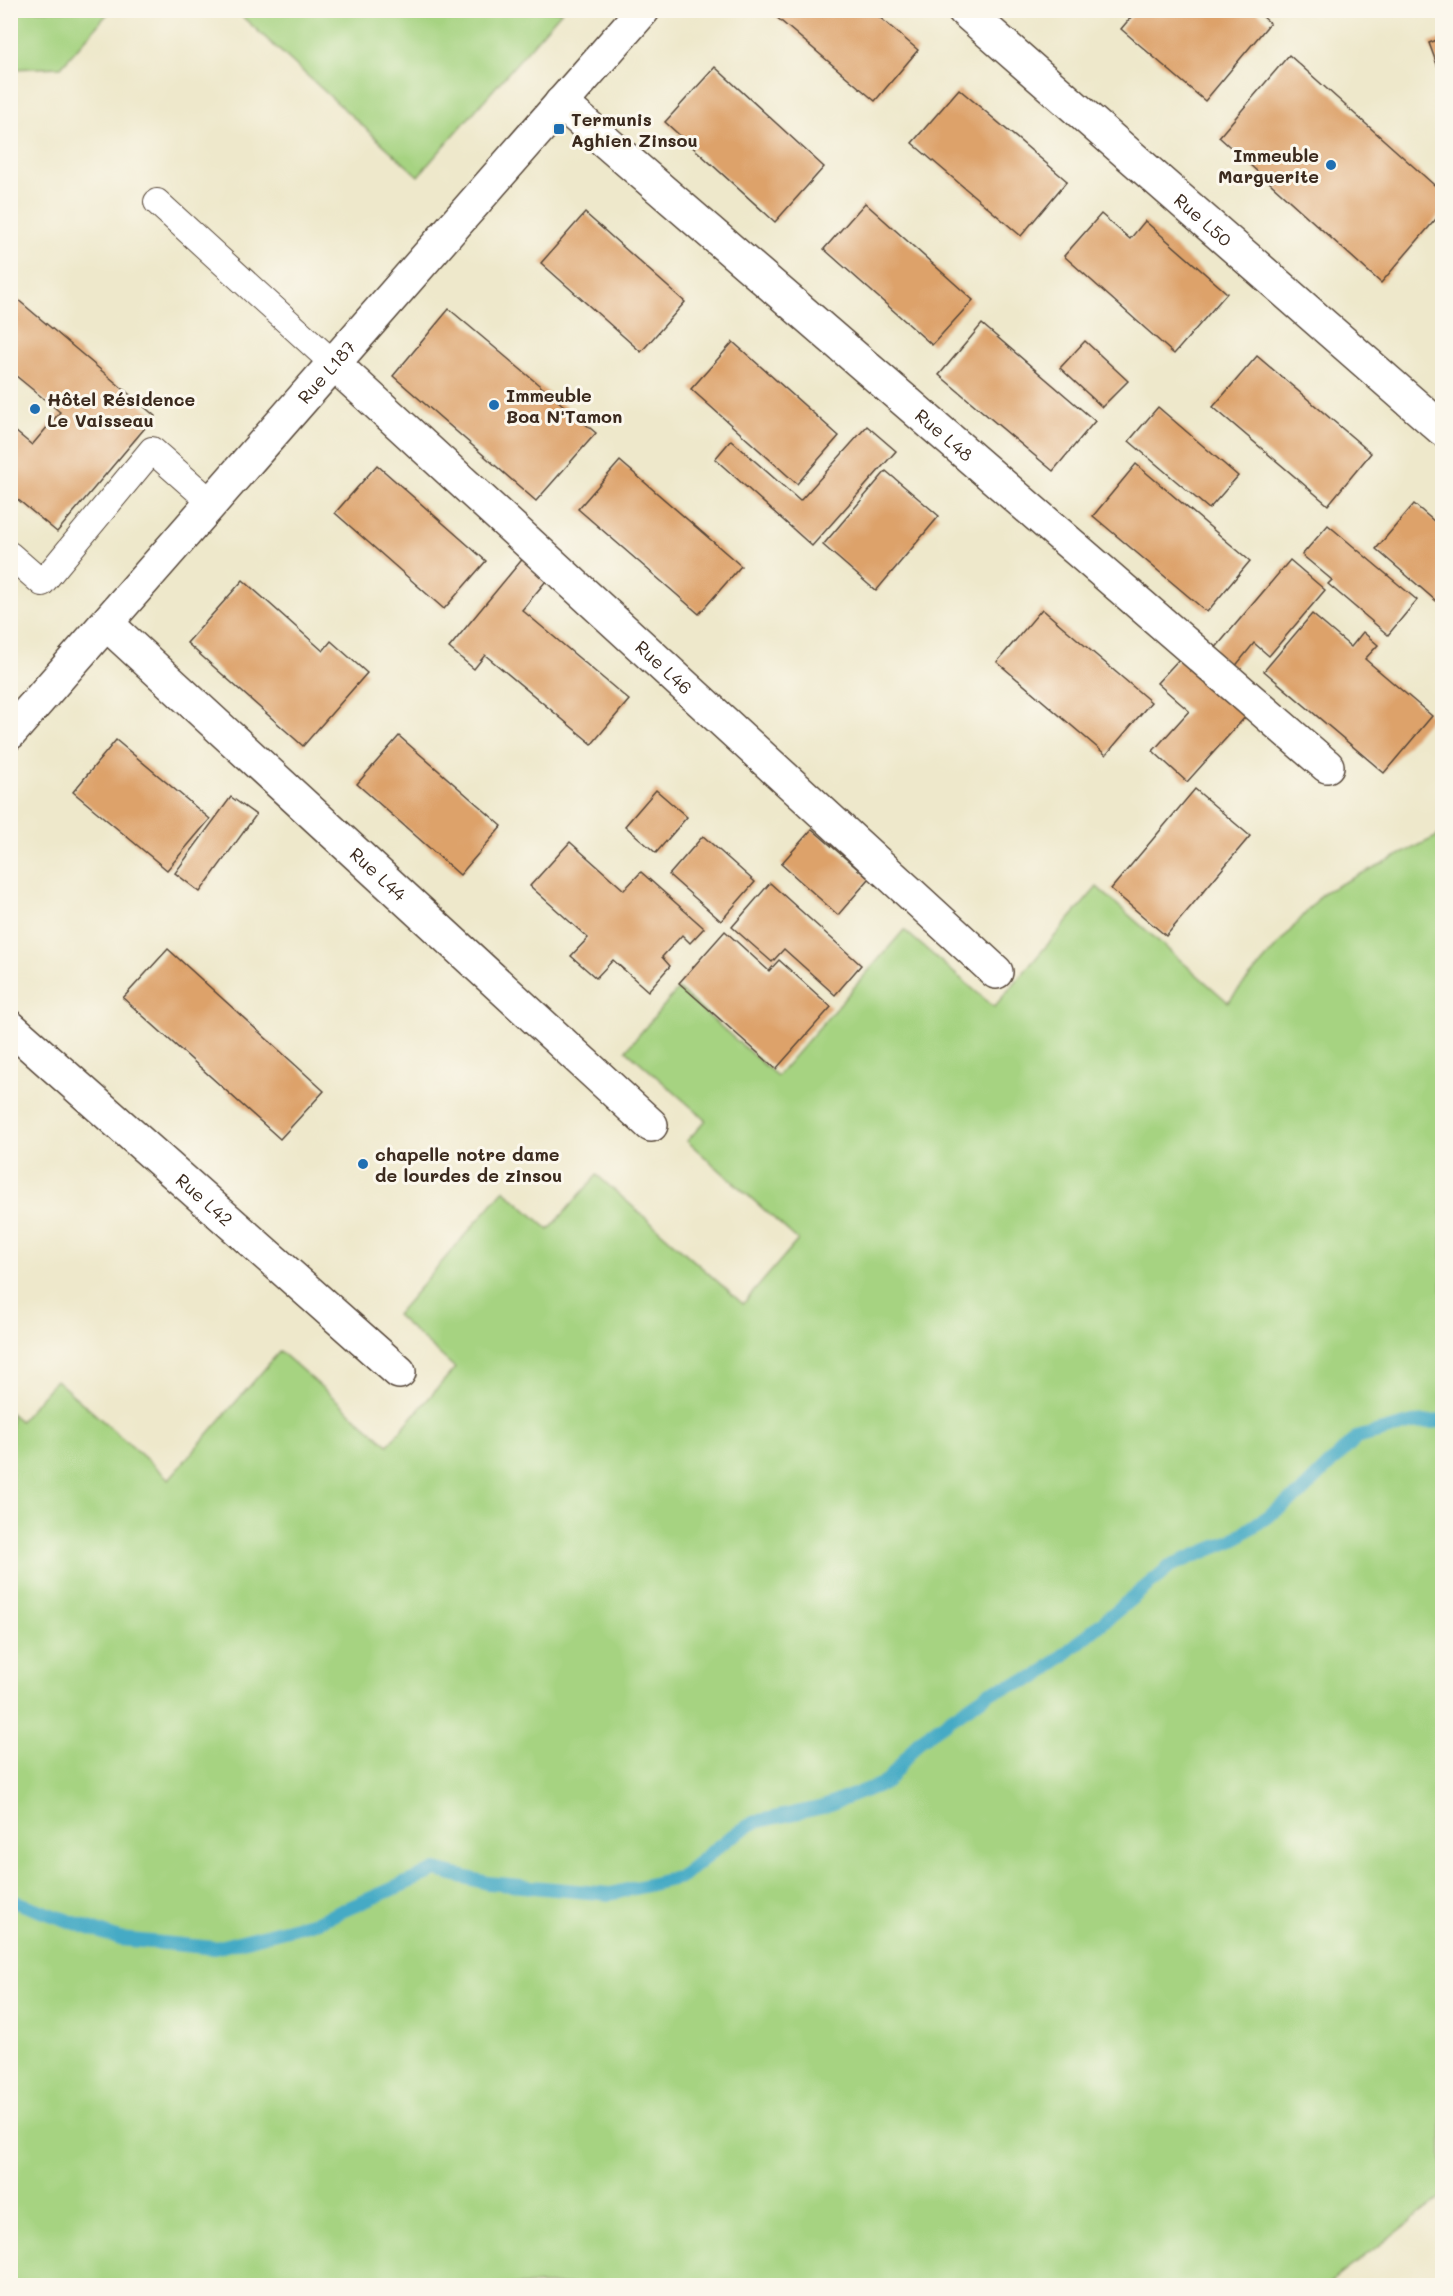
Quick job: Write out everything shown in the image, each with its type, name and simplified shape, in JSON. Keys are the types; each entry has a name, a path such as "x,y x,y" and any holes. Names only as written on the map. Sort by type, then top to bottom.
{"street":[{"name":"Rue L187","path":"10,733 643,10"},
{"name":"Rue L50","path":"964,10 1443,429"},
{"name":"Rue L48","path":"561,104 1327,766"},
{"name":"Rue L46","path":"334,364 996,972"},
{"name":"Rue L44","path":"107,624 651,1125"},
{"name":"Rue L42","path":"10,1027 399,1372"}],"lane":[{"path":"157,202 334,364"},
{"path":"10,555 42,583 152,450 212,502"}],"green space":[{"path":"10,11 110,11 61,67 11,69"},
{"path":"236,11 562,11 418,176"},
{"path":"1442,831 1442,2197 1327,2285 11,2285 11,1413 20,1421 56,1380 169,1479 280,1351 388,1445 455,1368 396,1315 504,1190 549,1230 597,1175 743,1304 798,1240 687,1141 706,1120 626,1050 678,989 777,1076 904,930 994,1007 1097,887 1228,1002 1324,892 1438,836"}],"building":[{"path":"768,10 871,10 918,50 875,101"},
{"path":"1137,10 1255,10 1270,23 1205,101 1121,29"},
{"path":"1442,38 1442,78 1429,43"},
{"name":"Immeuble Marguerite","path":"1289,55 1442,192 1442,212 1381,283 1219,137"},
{"path":"715,67 824,167 775,222 665,122"},
{"path":"959,89 1067,181 1021,236 912,143"},
{"path":"865,203 973,300 932,345 824,249"},
{"path":"585,213 685,302 641,352 541,263"},
{"path":"1101,214 1130,239 1145,221 1227,293 1174,354 1064,256"},
{"path":"10,293 155,416 57,532 10,493 10,427 32,445 60,412 10,371"},
{"name":"Immeuble Boa N'Tamon","path":"449,309 596,433 536,501 393,376"},
{"path":"982,324 1095,421 1053,471 939,375"},
{"path":"1085,341 1128,381 1102,407 1060,368"},
{"path":"733,342 839,436 797,484 691,389"},
{"path":"1257,356 1371,453 1328,505 1213,407"},
{"path":"1158,407 1238,476 1209,509 1129,441"},
{"path":"867,426 896,451 812,546 715,459 731,440 800,501"},
{"path":"620,461 741,566 699,614 578,509"},
{"path":"1136,464 1250,561 1207,612 1093,516"},
{"path":"377,465 486,561 444,609 335,513"},
{"path":"886,471 939,516 876,591 823,545"},
{"path":"1414,504 1442,528 1442,606 1376,549"},
{"path":"1328,525 1417,600 1388,635 1328,584 1332,580 1302,555"},
{"path":"525,556 550,576 522,610 629,700 592,744 485,655 474,669 449,648"},
{"path":"1290,560 1325,590 1269,656 1254,643 1234,668 1213,651"},
{"path":"243,580 323,651 331,641 367,673 303,746 187,643"},
{"path":"1042,609 1151,702 1106,755 997,662"},
{"path":"1312,614 1351,647 1363,632 1378,645 1365,659 1432,716 1384,773 1264,671"},
{"path":"1182,656 1247,715 1187,782 1153,751 1189,711 1157,683"},
{"path":"399,736 502,826 460,875 357,784"},
{"path":"116,740 210,819 167,870 73,792"},
{"path":"1195,789 1250,836 1166,936 1111,889"},
{"path":"656,790 687,817 656,853 625,826"},
{"path":"231,797 256,815 200,892 175,873"},
{"path":"812,829 869,879 838,915 781,864"},
{"path":"703,836 755,882 721,921 669,875"},
{"path":"570,842 624,890 641,872 704,928 690,943 682,935 662,957 670,966 648,991 613,960 596,978 571,956 588,938 530,886"},
{"path":"770,883 861,965 835,995 784,949 772,962 732,927"},
{"path":"725,931 769,971 779,960 831,1007 776,1069 679,983"},
{"path":"168,949 324,1091 280,1139 123,998"}],"waterway":[{"path":"10,1900 120,1939 215,1948 319,1921 436,1870 488,1883 610,1894 681,1877 729,1838 755,1822 823,1807 887,1782 920,1740 990,1692 1037,1677 1172,1565 1233,1540 1299,1495 1356,1438 1413,1423 1442,1421"}],"place":[{"name":"Termunis Aghien Zinsou","path":"559,129"},
{"name":"Immeuble Marguerite","path":"1331,165"},
{"name":"Immeuble Boa N'Tamon","path":"494,405"},
{"name":"Hôtel Résidence Le Vaisseau","path":"35,409"},
{"name":"chapelle notre dame de lourdes de zinsou","path":"363,1164"}]}
